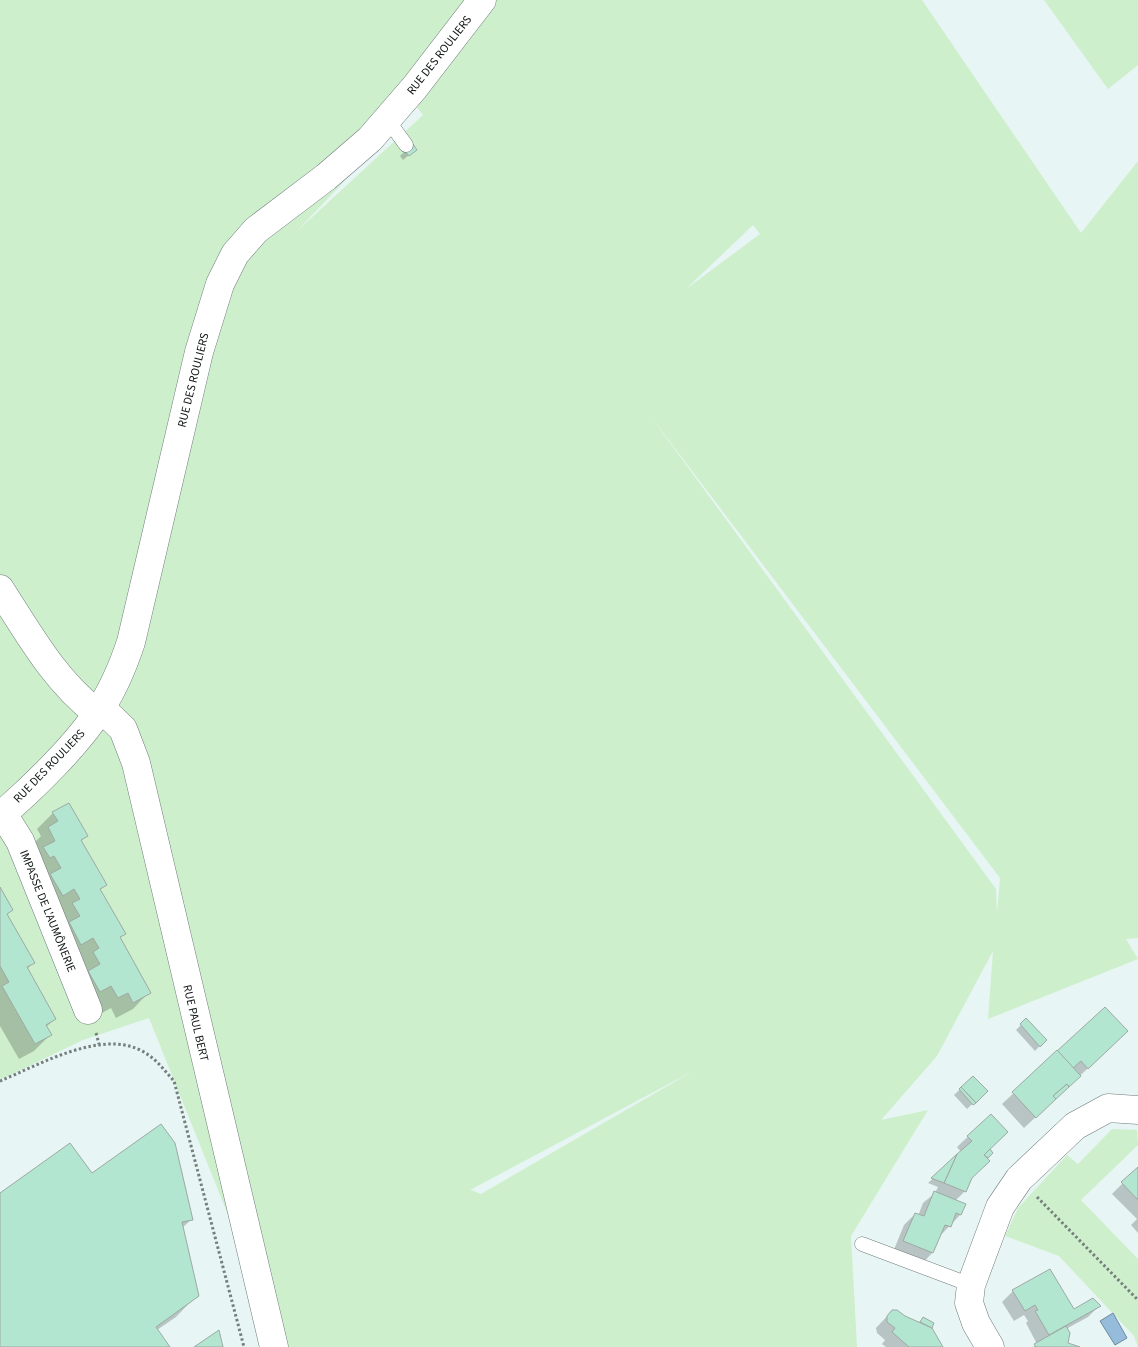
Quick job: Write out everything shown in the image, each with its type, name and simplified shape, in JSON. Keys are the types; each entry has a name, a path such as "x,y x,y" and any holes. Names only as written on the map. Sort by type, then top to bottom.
{"street":[{"name":"RUE DES ROULIERS","path":"2,815 49,769 99,711 121,671 131,642 199,352 220,284 235,254 256,230 326,177 370,139 482,0"},
{"name":"RUE PAUL BERT","path":"0,589 45,661 73,692 124,730 136,763 274,1347"},
{"name":"IMPASSE DE L'AUMÔNERIE","path":"2,815 20,842 88,1010"},
{"path":"990,1347 976,1323 969,1303 971,1285 1000,1207 1019,1179 1075,1126 1108,1108 1138,1110"}],"lane":[{"path":"387,119 406,145"},
{"path":"862,1244 971,1285"}],"path":[{"path":"0,1081 79,1049 99,1044 129,1045 142,1050 158,1063 174,1081 244,1347"},
{"path":"1019,1179 1138,1300"}],"green space":[{"path":"0,0 922,0 1081,233 1138,161 1138,938 1126,939 1138,959 988,1019 993,951 937,1056 881,1120 928,1110 851,1236 857,1347 281,1347 149,1018 83,1040 0,1080","holes":["416,106 423,115 297,231","753,225 760,234 686,289","649,414 1000,878 997,914 996,889","695,1070 481,1194 470,1190"]},
{"path":"1044,0 1138,0 1138,65 1108,89"},
{"path":"1112,1129 1137,1130 1138,1145 1081,1200 1138,1259 1138,1347 1134,1336 1059,1256 1005,1236 1018,1208 1067,1155 1078,1164"}],"water":[{"path":"1113,1313 1127,1338 1115,1345 1100,1321"}],"building":[{"path":"413,144 417,150 409,156 404,150"},
{"path":"69,803 88,836 81,840 107,885 100,889 126,934 120,937 151,993 133,1003 128,993 118,998 111,986 100,992 88,971 100,964 93,952 99,948 93,938 81,945 69,922 80,916 72,903 80,899 74,889 63,896 50,874 61,868 54,856 50,858 43,847 55,841 48,827 58,821 52,812"},
{"path":"0,887 13,910 7,914 35,963 27,967 56,1019 46,1025 52,1035 35,1044 2,986 9,982 0,966"},
{"path":"1105,1007 1128,1031 1088,1069 1081,1061 1073,1068 1057,1051"},
{"path":"1026,1018 1047,1040 1040,1047 1020,1024"},
{"path":"1057,1050 1081,1076 1069,1087 1067,1084 1053,1096 1056,1099 1036,1118 1012,1092"},
{"path":"973,1076 988,1091 976,1103 961,1087"},
{"path":"1067,1084 1069,1087 1056,1099 1053,1096"},
{"path":"961,1087 976,1103 973,1105 959,1089"},
{"path":"991,1114 1008,1132 984,1155 990,1161 972,1178 966,1192 944,1183 957,1154 972,1141 967,1136"},
{"path":"161,1124 175,1143 193,1220 182,1222 199,1296 156,1327 170,1347 0,1347 0,1193 70,1143 92,1173"},
{"path":"990,1149 993,1153 988,1158 984,1155"},
{"path":"957,1154 944,1183 931,1178"},
{"path":"1138,1167 1138,1199 1137,1199 1121,1182"},
{"path":"934,1191 966,1204 961,1215 956,1213 951,1227 945,1225 933,1253 903,1241 915,1213 924,1216"},
{"path":"1050,1269 1074,1309 1093,1298 1101,1306 1049,1335 1035,1311 1038,1310 1035,1305 1025,1311 1012,1290"},
{"path":"892,1310 897,1310 905,1316 932,1328 943,1347 909,1347 892,1332 895,1328 887,1322 887,1316"},
{"path":"923,1317 934,1323 932,1328 920,1322"},
{"path":"1066,1326 1070,1333 1068,1343 1080,1347 1036,1347 1034,1344"},
{"path":"219,1330 223,1347 194,1347"}]}
